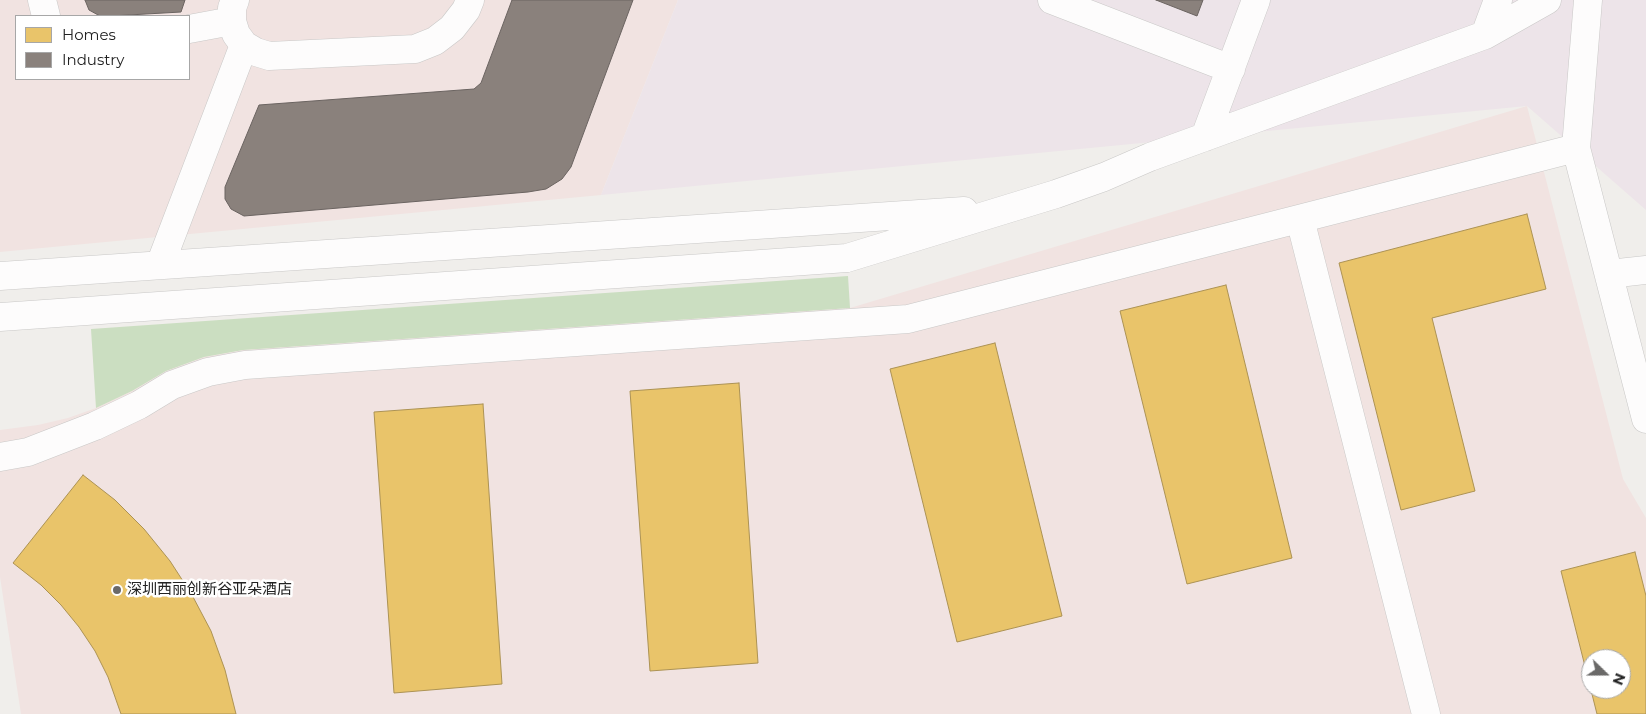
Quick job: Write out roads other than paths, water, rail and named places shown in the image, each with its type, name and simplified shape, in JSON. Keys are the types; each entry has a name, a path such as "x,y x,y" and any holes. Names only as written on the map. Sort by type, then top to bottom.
{"street":[{"path":"42,0 46,15"},
{"path":"237,22 256,52 269,56 415,49 435,41 452,28 466,10 470,0"},
{"path":"1052,0 1231,69"},
{"path":"1205,137 1256,0"},
{"path":"1485,35 1498,0"},
{"path":"0,317 847,258 1080,185 1205,137 1485,35 1547,0"},
{"path":"1588,0 1576,148 1646,419"},
{"path":"190,29 237,22"},
{"path":"160,265 237,22"},
{"path":"0,457 28,452 95,426 140,405 172,385 217,370 245,365 908,319 1576,148"},
{"path":"0,276 1008,208"},
{"path":"1300,219 1426,714"},
{"path":"1609,274 1646,270"}],"place":[{"name":"深圳西丽创新谷亚朵酒店","path":"117,590"}]}
